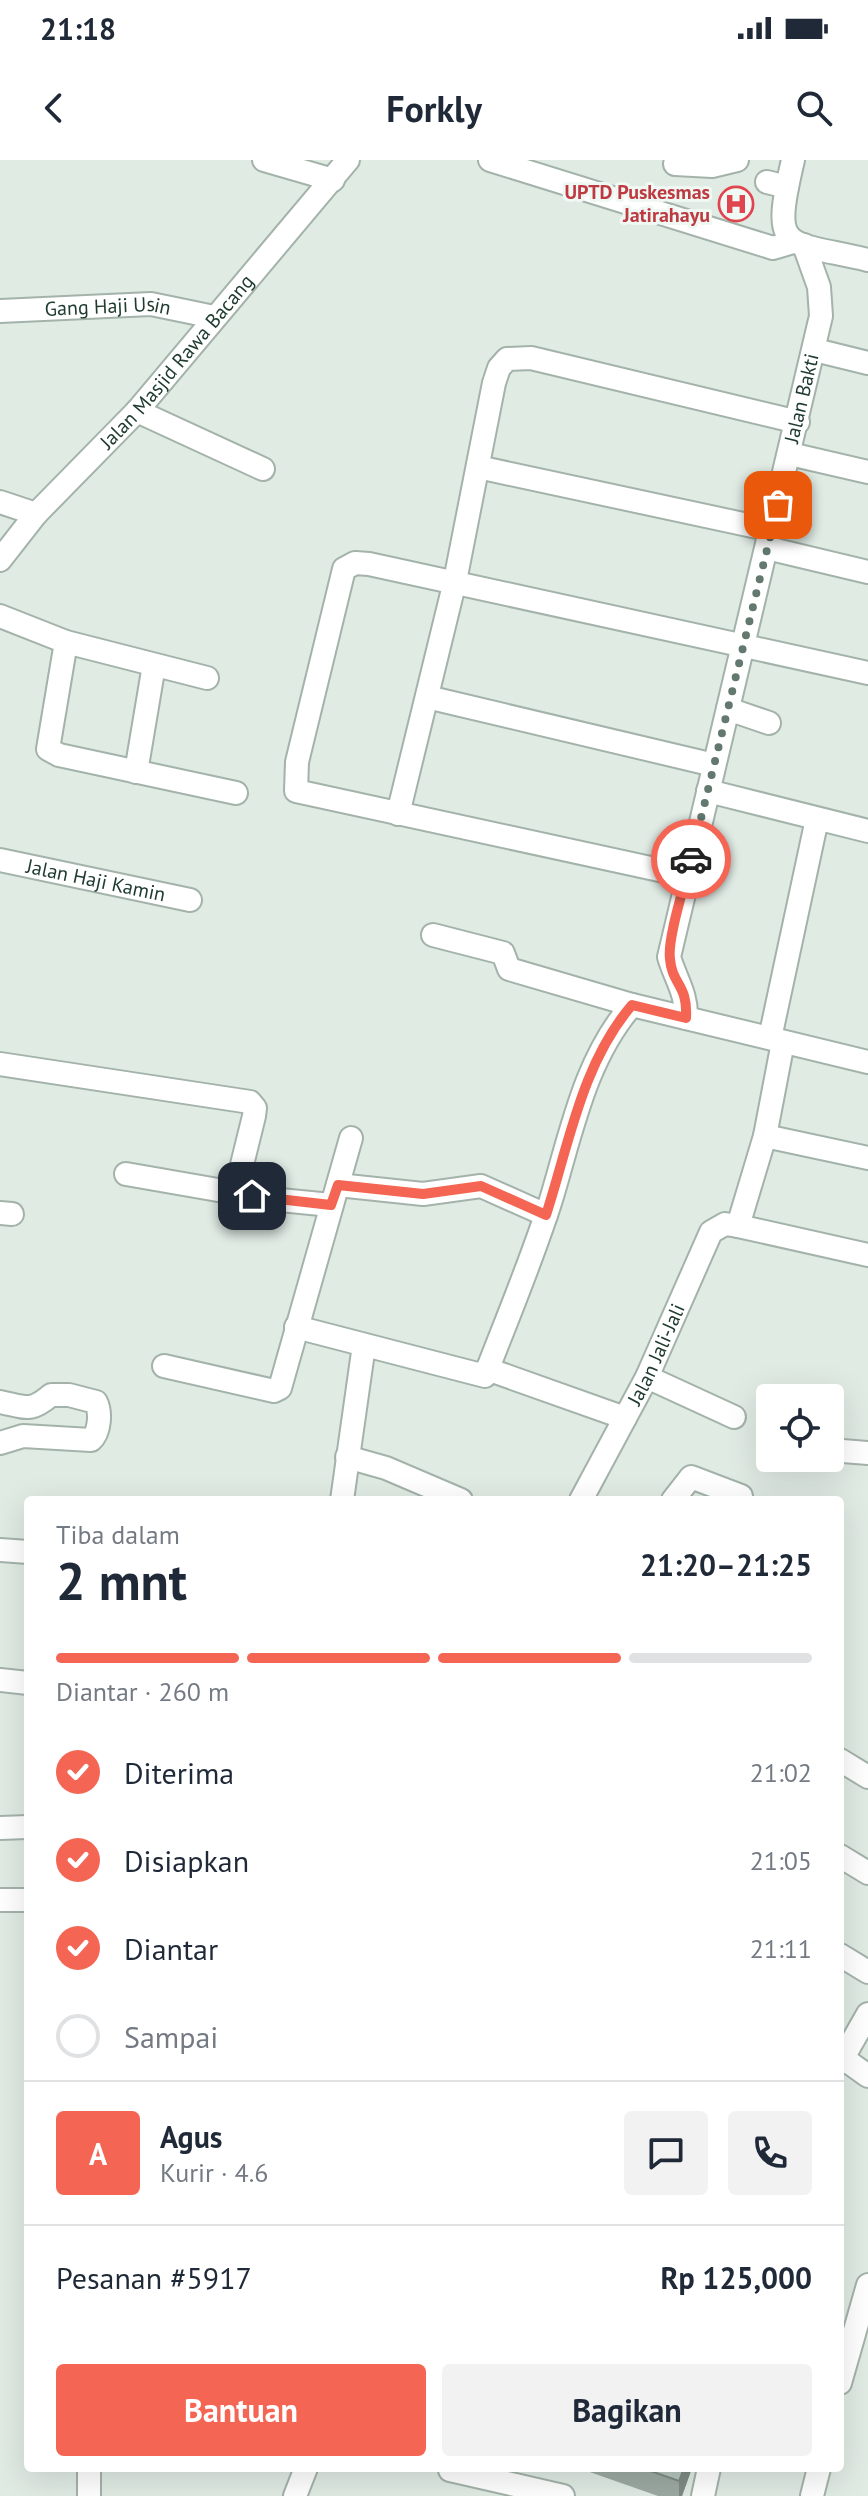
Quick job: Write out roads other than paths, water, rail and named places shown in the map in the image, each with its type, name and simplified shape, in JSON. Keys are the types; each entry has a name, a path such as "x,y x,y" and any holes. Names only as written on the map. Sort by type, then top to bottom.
{"street":[{"path":"264,160 333,180"},
{"name":"Jalan Masjid Rawa Bacang","path":"0,560 36,514 137,411 348,160"},
{"path":"490,160 773,248 798,244 868,260"},
{"path":"675,164 712,166 737,160"},
{"name":"Jalan Bakti","path":"686,1018 685,992 675,976 669,957 821,316 819,287 798,244 783,231 780,220 777,184 793,160"},
{"name":"Gang Haji Usin","path":"0,311 151,304 214,317"},
{"path":"815,350 868,363"},
{"path":"398,814 455,581 494,383 499,368 507,359 531,358 798,422"},
{"path":"137,411 263,469"},
{"path":"790,454 868,472"},
{"path":"478,467 769,539 868,572"},
{"path":"0,502 36,514"},
{"path":"687,876 301,795 293,785 339,576 355,563 455,581 868,673"},
{"path":"0,616 66,642 207,678"},
{"path":"66,642 48,749 59,755 236,793"},
{"path":"136,772 154,665"},
{"path":"427,697 714,765"},
{"path":"728,709 769,723"},
{"path":"708,791 868,831"},
{"path":"817,819 776,1040 765,1136 738,1226 868,1255"},
{"name":"Jalan Haji Kamin","path":"0,860 190,900"},
{"path":"433,935 503,953 509,969 632,1005 776,1040 867,1057"},
{"path":"296,1327 485,1376 546,1215 581,1097 603,1048 632,1005"},
{"path":"0,1064 250,1102 255,1108 254,1116 235,1193"},
{"path":"765,1136 868,1158"},
{"path":"164,1366 274,1391 280,1388 351,1138"},
{"path":"126,1174 235,1193 423,1194 481,1186 546,1215"},
{"name":"Jalan Jali-Jali","path":"583,1496 647,1377 711,1232 725,1224 738,1226"},
{"path":"342,1496 364,1345"},
{"path":"487,1369 625,1418"},
{"path":"647,1377 734,1417"},
{"path":"0,1402 31,1408 41,1406 51,1395 69,1395 96,1402 99,1418 96,1435 91,1440 23,1436 0,1443"},
{"path":"844,1451 868,1453"},
{"path":"347,1457 386,1468 452,1496"},
{"path":"676,1496 691,1477 741,1496"},
{"path":"0,1550 24,1552"},
{"path":"0,1680 24,1683"},
{"path":"844,1762 868,1777"},
{"path":"0,1828 24,1827"},
{"path":"844,1858 868,1873"},
{"path":"0,1900 24,1900"},
{"path":"844,1957 868,1972"},
{"path":"844,2054 868,2014"},
{"path":"844,2061 868,2076"},
{"path":"844,2369 868,2285"},
{"path":"89,2472 89,2496"},
{"path":"295,2496 304,2472"},
{"path":"470,2472 531,2478 563,2496"},
{"path":"703,2496 708,2472"},
{"path":"812,2496 818,2472"}],"place":[{"name":"UPTD Puskesmas Jatirahayu","path":"736,204"}]}
